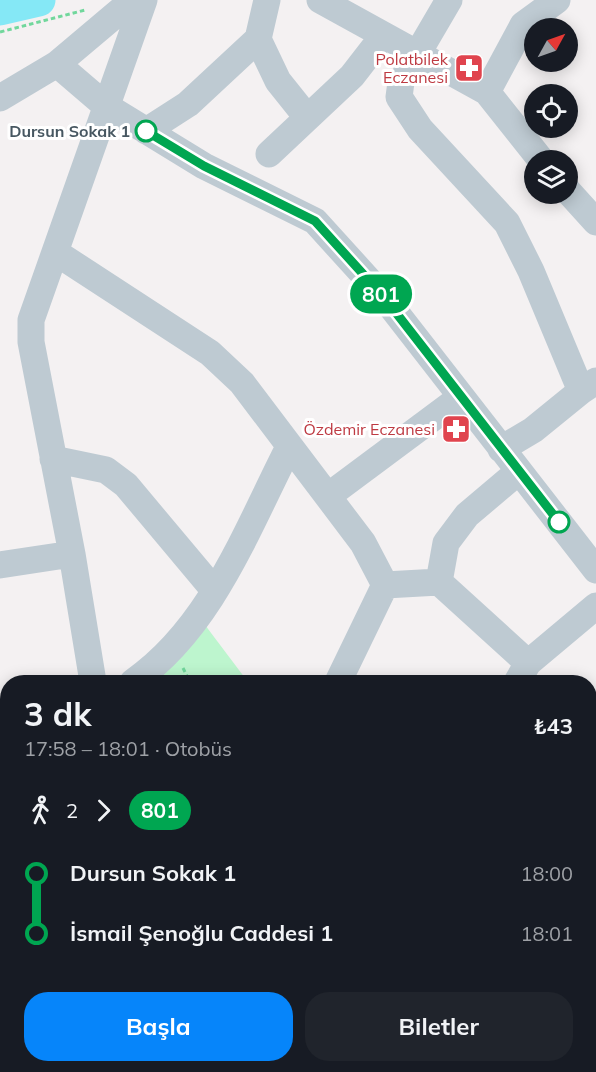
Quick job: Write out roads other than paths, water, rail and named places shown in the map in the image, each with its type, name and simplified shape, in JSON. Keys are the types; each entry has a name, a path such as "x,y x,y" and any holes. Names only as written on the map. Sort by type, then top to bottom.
{"street":[{"path":"0,99 57,64 134,0"},
{"path":"92,675 72,554 31,342 31,320 144,0"},
{"path":"146,131 188,104 258,39 267,0"},
{"path":"321,0 416,55 487,92 534,150"},
{"path":"449,0 401,82 399,97 420,129 507,223 588,386 533,430 501,449"},
{"path":"487,92 523,25 557,0"},
{"path":"269,154 306,116 352,76 383,36"},
{"path":"258,39 278,81 306,116"},
{"path":"57,64 106,106 146,131 204,166 315,221 383,296 596,570"},
{"path":"578,202 596,222"},
{"path":"55,252 210,353 242,384 363,543 386,585"},
{"path":"328,496 461,397"},
{"path":"141,675 174,648 199,617 288,447"},
{"path":"53,459 106,470 126,485 214,590"},
{"path":"439,582 446,543 467,514 519,471"},
{"path":"0,566 72,554"},
{"path":"386,585 439,582"},
{"path":"439,582 522,673 596,606"},
{"path":"341,675 386,585"}],"waterway":[{"path":"0,9 39,0"}],"place":[{"name":"Polatbilek Eczanesi","path":"469,68"},
{"name":"Dursun Sokak 1","path":"146,131"},
{"name":"Özdemir Eczanesi","path":"456,429"}]}
